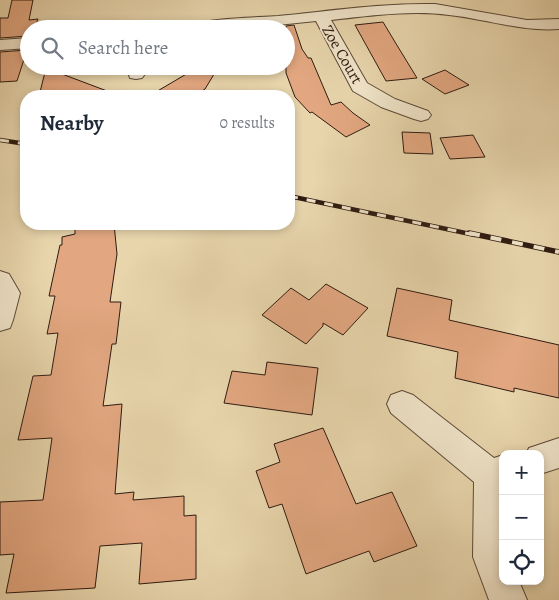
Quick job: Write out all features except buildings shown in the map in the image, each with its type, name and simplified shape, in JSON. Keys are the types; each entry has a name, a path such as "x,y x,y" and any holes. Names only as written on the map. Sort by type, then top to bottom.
{"street":[{"path":"280,20 379,10 436,9 516,24 547,26 559,24"},
{"name":"Zoe Court","path":"321,16 360,87 388,103 421,116"},
{"path":"0,45 20,44"},
{"path":"0,280 7,293 0,320"},
{"path":"402,404 497,473 490,557 508,600"},
{"path":"544,458 559,453"}],"railway":[{"path":"0,140 20,143"},
{"path":"295,197 475,235"},
{"path":"469,233 559,252"}]}
